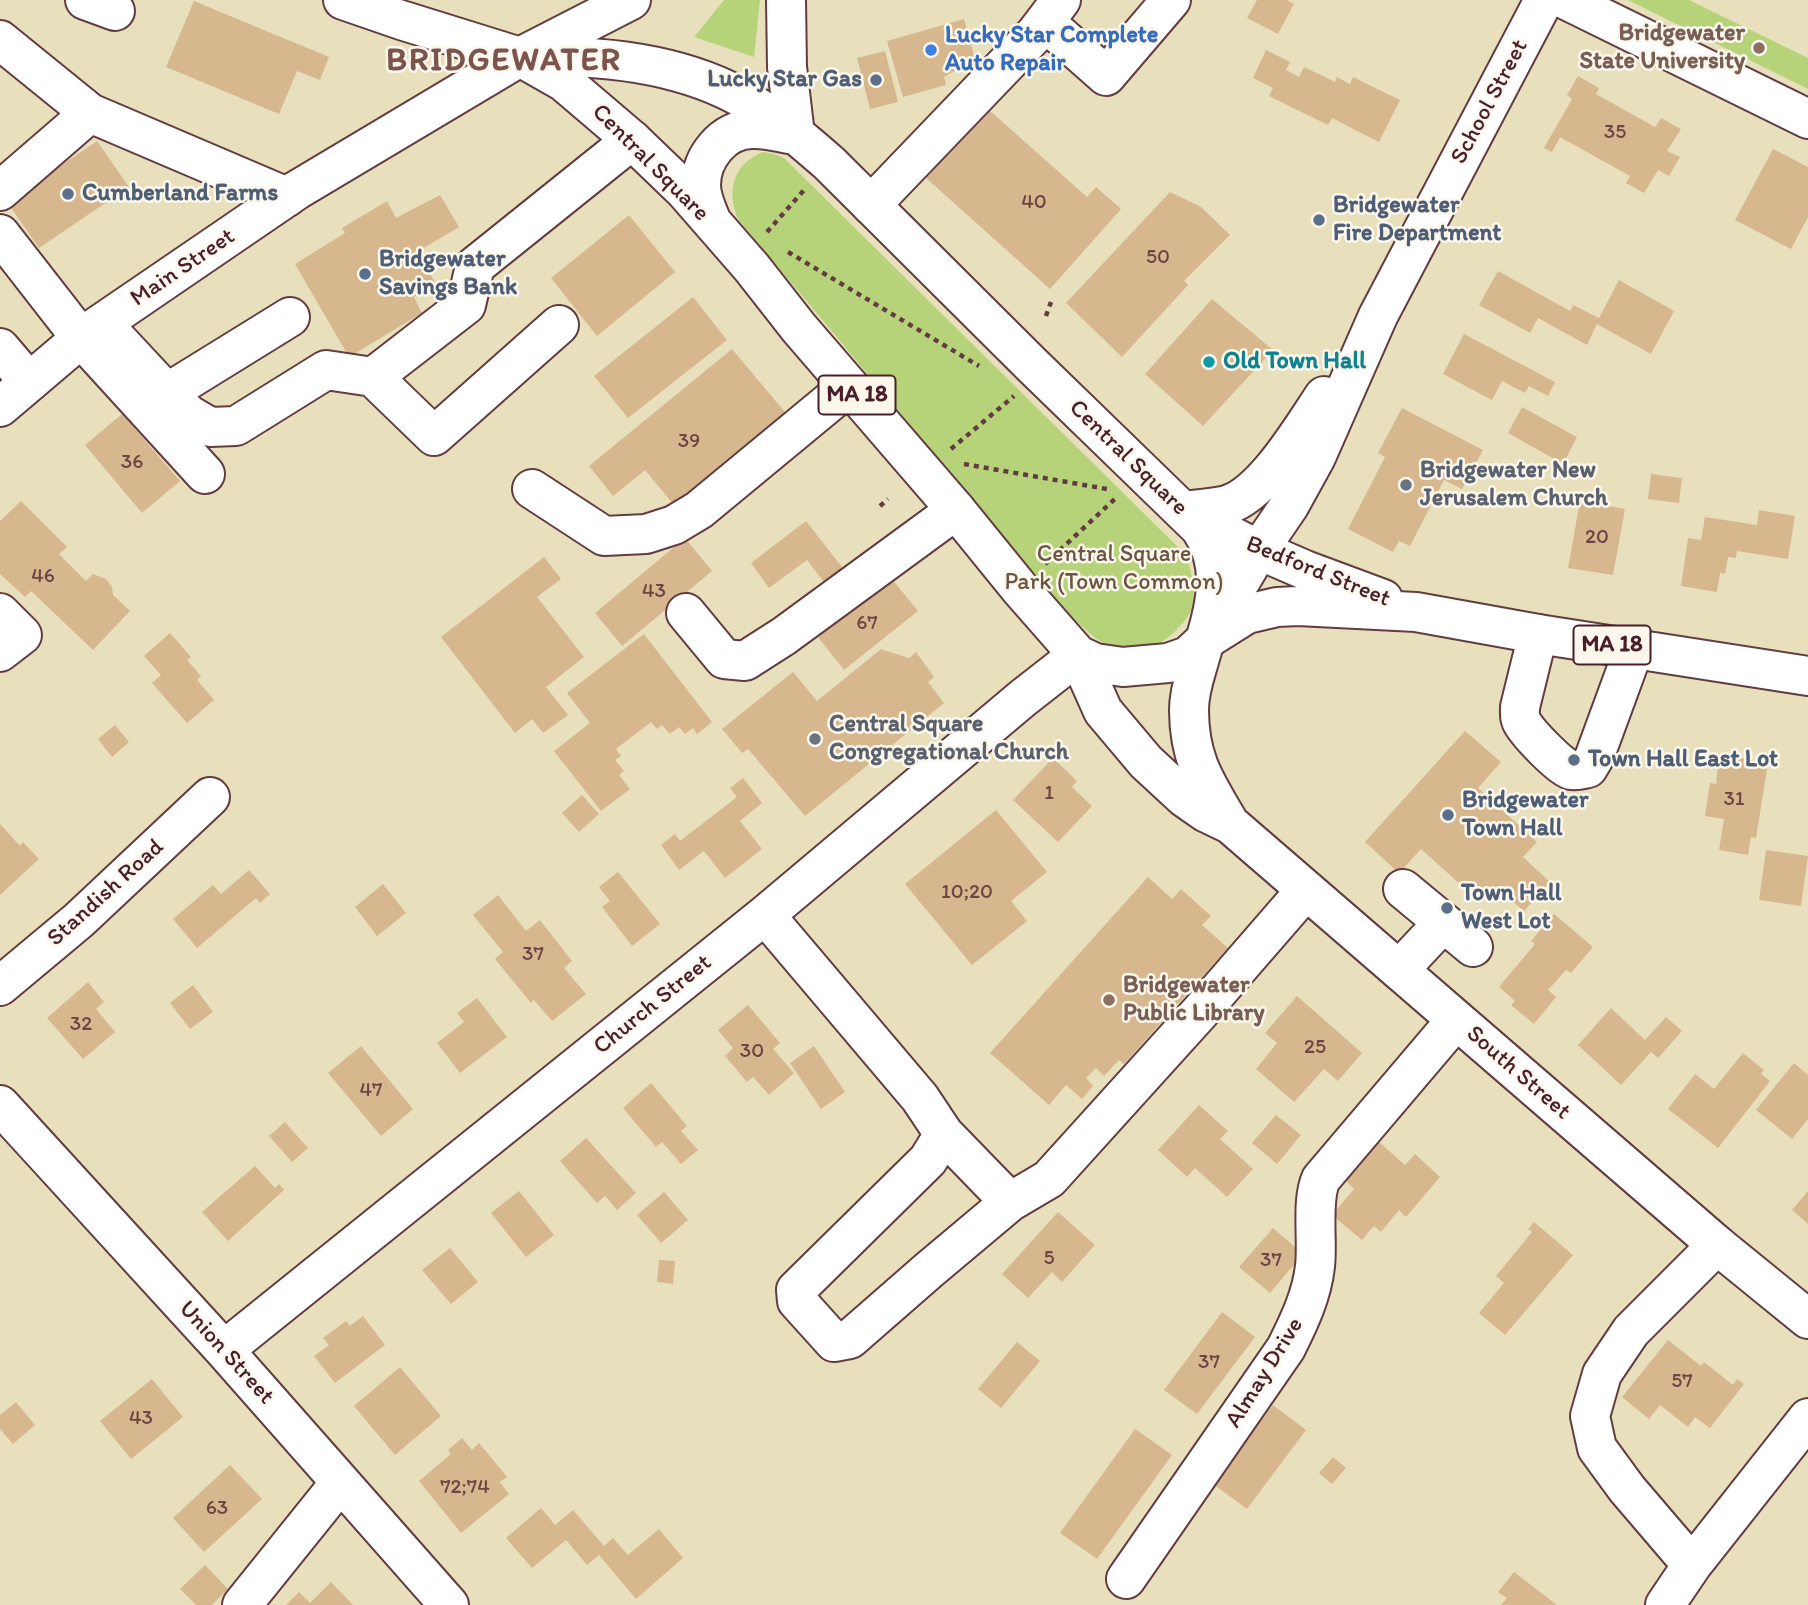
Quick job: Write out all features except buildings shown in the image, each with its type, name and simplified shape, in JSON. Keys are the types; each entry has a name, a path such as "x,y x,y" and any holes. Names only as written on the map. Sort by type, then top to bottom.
{"main road":[{"name":"MA 18","path":"343,0 520,57"},
{"name":"Main Street","path":"0,407 92,331 287,197 520,57 631,0"},
{"path":"713,225 701,183 703,168 718,144 727,136 751,129 795,135 787,67 786,0"},
{"path":"871,205 1036,33 1053,11 1106,76 1171,0"},
{"name":"School Street","path":"1204,641 1289,506 1316,457 1378,316 1544,0"},
{"path":"1566,0 1808,119"},
{"path":"0,40 90,113 287,197"},
{"name":"Central Square","path":"520,57 563,55 605,58 682,73 720,87 756,106 829,163 1200,528 1208,540 1215,564 1216,591 1204,641"},
{"name":"Central Square","path":"520,57 564,82 632,140 684,190 1077,655"},
{"path":"0,191 90,113"},
{"path":"373,377 466,305 475,266 632,140"},
{"path":"0,234 92,331 205,474"},
{"name":"School Street","path":"1184,511 1228,504 1257,486 1279,462 1378,316"},
{"path":"167,393 290,317"},
{"path":"92,331 167,393 188,414 210,427 236,426 326,370 373,377 434,436 559,325"},
{"path":"0,348 29,382"},
{"path":"533,489 604,536 646,534 674,525 699,510 849,386"},
{"path":"686,613 724,659 745,662 956,510"},
{"name":"Bedford Street","path":"1184,511 1259,550 1416,612"},
{"name":"Bedford Street","path":"1204,641 1247,614 1277,607 1416,612 1808,676"},
{"path":"0,613 22,635 0,652"},
{"path":"1538,634 1519,716 1523,725 1569,770 1588,768 1594,758 1634,649"},
{"name":"MA 18","path":"1077,655 1095,663 1145,667 1188,656 1204,641"},
{"name":"South Street","path":"1204,641 1189,708 1191,744 1196,763 1230,824"},
{"name":"South Street","path":"1077,655 1103,710 1139,755 1185,799 1230,824 1717,1245 1808,1319"},
{"name":"Church Street","path":"224,1350 765,915 1077,655"},
{"name":"Standish Road","path":"0,986 79,920 210,797"},
{"path":"1403,889 1473,947"},
{"path":"944,1134 928,1160 796,1290 797,1301 834,1342 850,1339 1010,1202 1049,1179 1306,890"},
{"path":"765,915 919,1098 944,1134 1010,1202"},
{"path":"1399,970 1443,923"},
{"name":"Almay Drive","path":"1126,1579 1286,1348 1303,1314 1315,1268 1317,1194 1321,1179 1456,1020"},
{"name":"Union Street","path":"0,1105 224,1350 449,1605"},
{"path":"1692,1565 1627,1489 1597,1448 1590,1416 1602,1374 1630,1331 1717,1245"},
{"path":"1665,1605 1692,1565 1808,1418"},
{"path":"242,1605 340,1483"}],"path":[{"path":"766,232 810,183"},
{"path":"785,250 985,370"},
{"path":"1046,316 1051,302"},
{"path":"949,451 1021,391"},
{"path":"952,462 1123,491 1021,590"},
{"path":"880,506 888,499"}],"green space":[{"path":"724,0 760,0 754,57 694,37"},
{"path":"1628,0 1689,0 1808,58 1808,89"},
{"name":"Central Square Park (Town Common)","path":"763,152 784,158 1184,553 1193,582 1193,605 1188,617 1172,634 1147,649 1114,647 1092,635 1059,603 738,219 733,198 735,180 745,164"}],"place":[{"name":"Bridgewater State University","path":"1759,48"},
{"name":"Lucky Star Complete Auto Repair","path":"931,50"},
{"name":"Lucky Star Gas","path":"876,80"},
{"name":"Cumberland Farms","path":"68,194"},
{"name":"Bridgewater Fire Department","path":"1319,220"},
{"name":"Bridgewater Savings Bank","path":"365,274"},
{"name":"Old Town Hall","path":"1209,362"},
{"name":"Bridgewater New Jerusalem Church","path":"1406,485"},
{"name":"Central Square Congregational Church","path":"815,739"},
{"name":"Town Hall East Lot","path":"1574,760"},
{"name":"Bridgewater Town Hall","path":"1448,815"},
{"name":"Town Hall West Lot","path":"1447,908"},
{"name":"Bridgewater Public Library","path":"1109,1000"}],"district":[{"name":"BRIDGEWATER","path":"504,62"}]}
